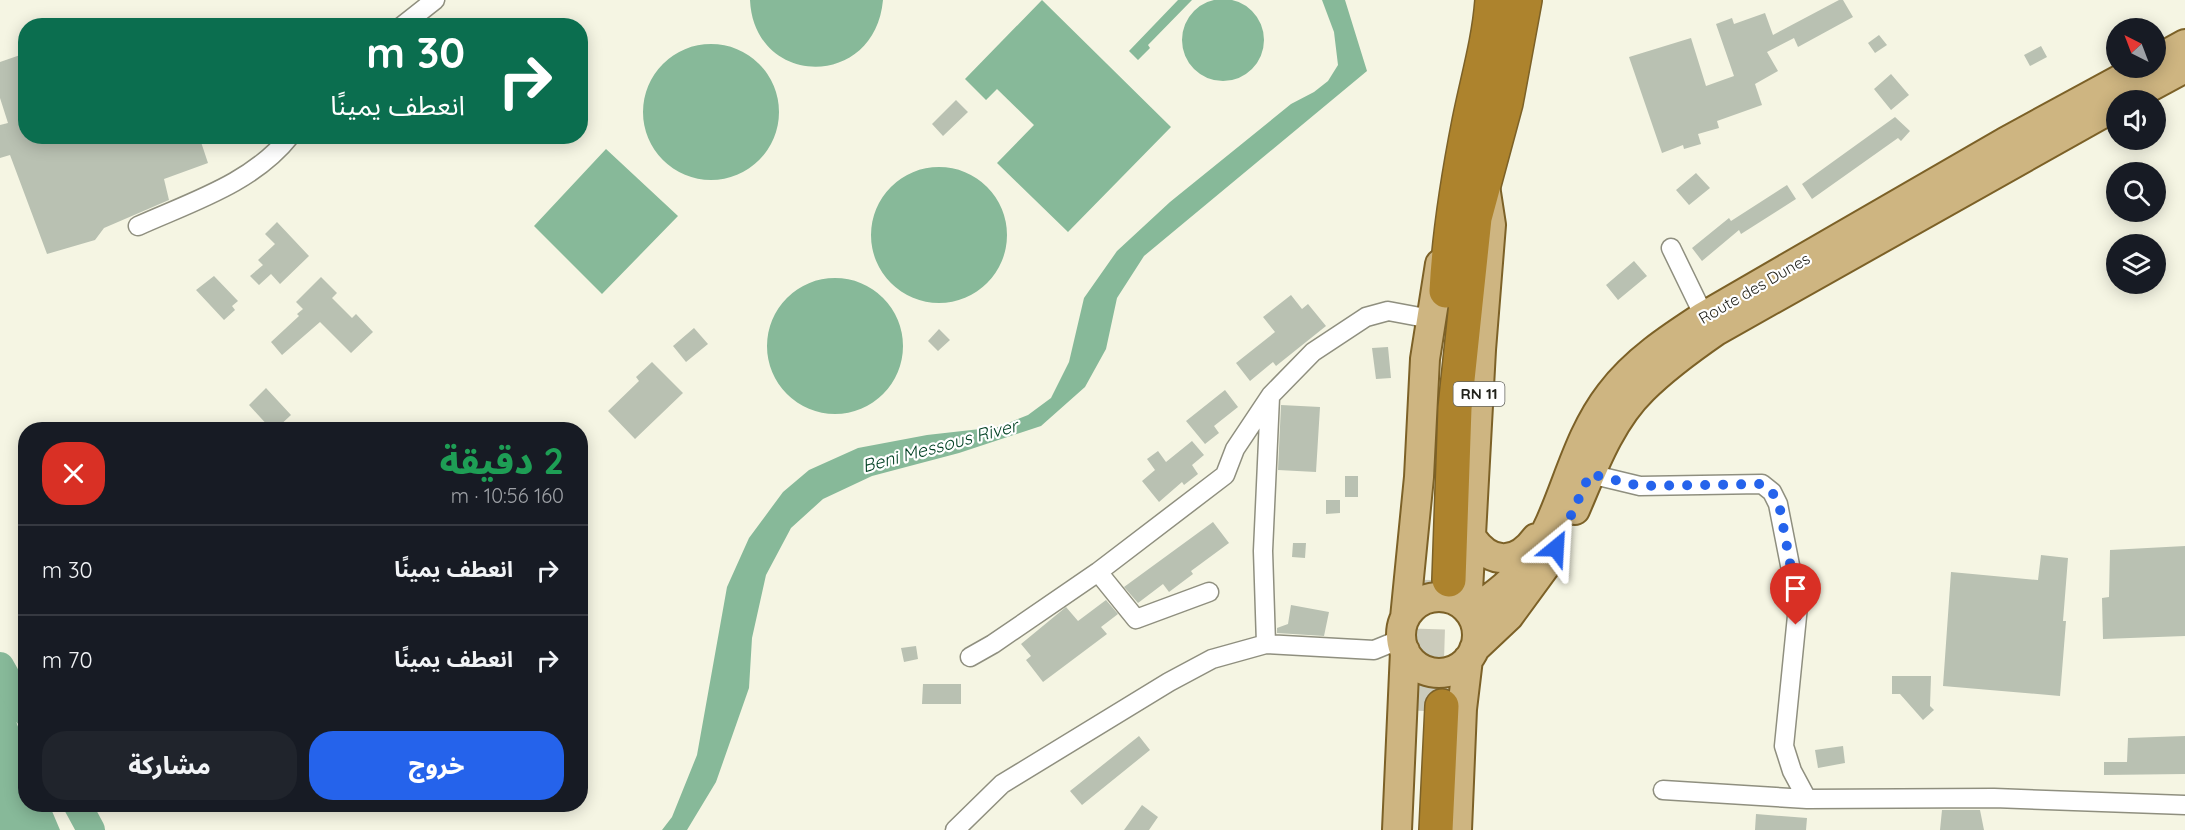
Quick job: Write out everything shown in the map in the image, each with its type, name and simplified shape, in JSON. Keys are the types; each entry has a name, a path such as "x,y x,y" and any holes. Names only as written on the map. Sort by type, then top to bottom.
{"highway":[{"name":"RN 11","path":"1492,0 1490,26 1469,123 1449,243 1440,579 1475,218 1506,103 1525,0"},
{"path":"1424,830 1434,709 1436,830"}],"main road":[{"path":"2166,54 2185,44"},
{"path":"2144,90 2185,68"},
{"name":"Route des Dunes","path":"1469,611 1503,588 1522,570 1537,548 1579,448 1610,394 1635,366 1704,316 2015,137 2123,78"},
{"name":"Route des Dunes","path":"1471,654 1509,616 1548,563 1618,419 1641,390 1677,358 1716,331 2106,112"},
{"name":"RN 11","path":"1469,611 1481,350 1491,225 1484,180"},
{"name":"RN 11","path":"1397,830 1404,636 1419,477 1425,359 1438,269 1449,243"},
{"path":"1472,538 1488,554 1498,558 1508,558 1526,550 1548,526"},
{"path":"1457,830 1462,709 1471,654 1477,637 1476,624 1469,611 1452,599 1434,597 1412,608 1404,636 1412,661 1434,672 1446,672 1458,667 1471,654"}],"street":[{"path":"412,18 435,0"},
{"path":"138,226 251,173 283,144"},
{"path":"1671,248 1704,316"},
{"path":"970,657 993,644 1098,572 1226,475 1235,449 1270,396 1313,352 1366,317 1388,311 1431,320"},
{"path":"1266,644 1263,551 1270,396"},
{"path":"1590,474 1640,486 1762,484 1772,492 1779,504 1798,606 1784,746 1792,771 1807,799"},
{"path":"1098,572 1136,619 1209,592"},
{"path":"955,830 1002,784 1162,686 1212,659 1266,644 1374,650 1404,636"},
{"path":"1663,790 1807,799 1994,798 2185,805"}],"water":[{"path":"1215,-1 1231,-1 1246,6 1257,17 1264,32 1261,56 1252,69 1231,81 1215,81 1200,74 1189,63 1182,48 1182,32 1189,17 1200,6"},
{"path":"750,0 883,0 875,29 859,50 838,63 815,67 792,62 771,50 757,29"},
{"path":"1042,0 1171,127 1068,232 997,163 1034,125 997,89 986,100 965,79"},
{"path":"1178,0 1192,0 1148,45 1150,48 1138,60 1129,51"},
{"path":"1322,0 1345,0 1367,71 1144,256 1117,298 1106,349 1085,387 1041,426 959,453 872,476 823,499 791,528 766,575 752,638 749,688 716,782 687,830 662,830 672,817 697,755 727,587 749,538 783,492 809,470 858,448 927,435 998,427 1028,415 1051,398 1069,362 1084,298 1117,251 1170,202 1291,104 1314,92 1328,81 1338,65 1334,32"},
{"path":"711,44 737,49 749,55 759,64 768,74 774,86 779,112 774,138 768,150 759,160 749,169 737,175 711,180 685,175 673,169 663,160 654,150 648,138 643,112 648,86 654,74 663,64 673,55 685,49"},
{"path":"606,149 678,216 602,294 534,226"},
{"path":"939,167 965,172 977,178 987,187 996,197 1002,209 1007,235 1002,261 996,273 987,283 977,292 965,298 939,303 913,298 901,292 891,283 882,273 876,261 871,235 876,209 882,197 891,187 901,178 913,172"},
{"path":"835,278 861,283 873,289 883,298 892,308 898,320 903,346 898,372 892,384 883,394 873,403 861,409 835,414 809,409 797,403 787,394 778,384 772,372 767,346 772,320 778,308 787,298 797,289 809,283"},
{"path":"0,677 18,727 18,812 52,812 60,830 0,830"}],"building":[{"path":"1843,0 1853,17 1798,47 1794,38 1767,52 1778,71 1755,84 1762,105 1717,121 1719,128 1698,134 1701,144 1684,149 1683,145 1662,153 1629,57 1691,38 1706,86 1734,76 1716,24 1732,18 1734,24 1765,13 1773,35"},
{"path":"1879,35 1887,45 1875,53 1868,43"},
{"path":"2041,46 2047,57 2030,66 2024,55"},
{"path":"18,56 18,144 202,144 208,163 164,179 169,200 104,228 95,240 47,254 10,155 0,158 0,125 8,123 0,98 0,62"},
{"path":"1891,74 1909,95 1891,110 1874,89"},
{"path":"956,100 968,112 943,136 932,124"},
{"path":"1895,117 1910,131 1901,141 1898,138 1812,199 1802,184"},
{"path":"1696,173 1710,188 1689,205 1676,190"},
{"path":"1787,185 1796,199 1741,234 1739,230 1702,261 1692,248 1729,218 1731,221"},
{"path":"277,222 309,256 280,284 271,274 259,285 250,276 263,265 258,260 275,244 265,234"},
{"path":"1634,261 1647,276 1618,300 1606,285"},
{"path":"214,276 238,301 232,306 235,310 224,320 196,290"},
{"path":"321,277 337,293 332,298 352,318 356,314 373,332 351,353 320,322 282,355 271,342 299,316 297,314 303,309 296,302"},
{"path":"1291,295 1302,309 1308,304 1326,326 1276,366 1273,362 1250,381 1236,363 1275,332 1263,317"},
{"path":"694,328 708,344 686,362 673,346"},
{"path":"939,329 950,340 938,351 928,341"},
{"path":"1388,347 1391,378 1376,379 1372,348"},
{"path":"652,362 683,393 635,439 608,411 639,381 636,377"},
{"path":"266,388 291,415 284,422 265,422 249,405"},
{"path":"1225,390 1238,407 1214,426 1219,433 1205,444 1186,421"},
{"path":"1281,405 1320,407 1316,472 1278,470"},
{"path":"1192,441 1204,455 1192,465 1198,474 1184,485 1182,482 1159,502 1142,481 1155,470 1147,459 1158,451 1166,462"},
{"path":"1345,476 1358,476 1358,497 1345,497"},
{"path":"1326,500 1340,500 1340,513 1326,514"},
{"path":"1213,522 1229,543 1191,571 1193,574 1169,592 1163,584 1138,603 1124,587"},
{"path":"1293,543 1306,543 1305,558 1292,557"},
{"path":"2185,546 2185,636 2103,639 2102,598 2109,597 2110,550"},
{"path":"2041,555 2068,558 2060,696 1943,686 1951,572 2038,580"},
{"path":"1106,600 1118,614 1101,627 1107,634 1043,682 1026,660 1031,656 1021,644 1066,607 1078,621"},
{"path":"1291,605 1329,612 1324,636 1277,633 1277,628 1288,624"},
{"path":"916,646 918,659 904,662 901,648"},
{"path":"1892,676 1931,676 1930,706 1934,710 1923,720 1900,694 1892,694"},
{"path":"923,684 961,684 961,704 922,704"},
{"path":"1139,736 1150,750 1082,805 1070,791"},
{"path":"2185,736 2185,774 2104,775 2104,762 2127,762 2128,738"},
{"path":"1843,746 1845,763 1818,768 1815,750"},
{"path":"1142,805 1158,817 1149,830 1124,830"},
{"path":"1942,810 1980,810 1984,830 1940,830"},
{"path":"1756,814 1807,818 1806,830 1755,830"}],"waterway":[{"name":"Beni Messous River","path":"0,666 18,698"},
{"name":"Beni Messous River","path":"81,812 91,830"}],"tunnel":[{"path":"1426,711 1430,577"}],"route":[{"path":"1556,548 1590,474 1640,486 1762,484 1772,492 1779,504 1798,606 1796,625"}]}
